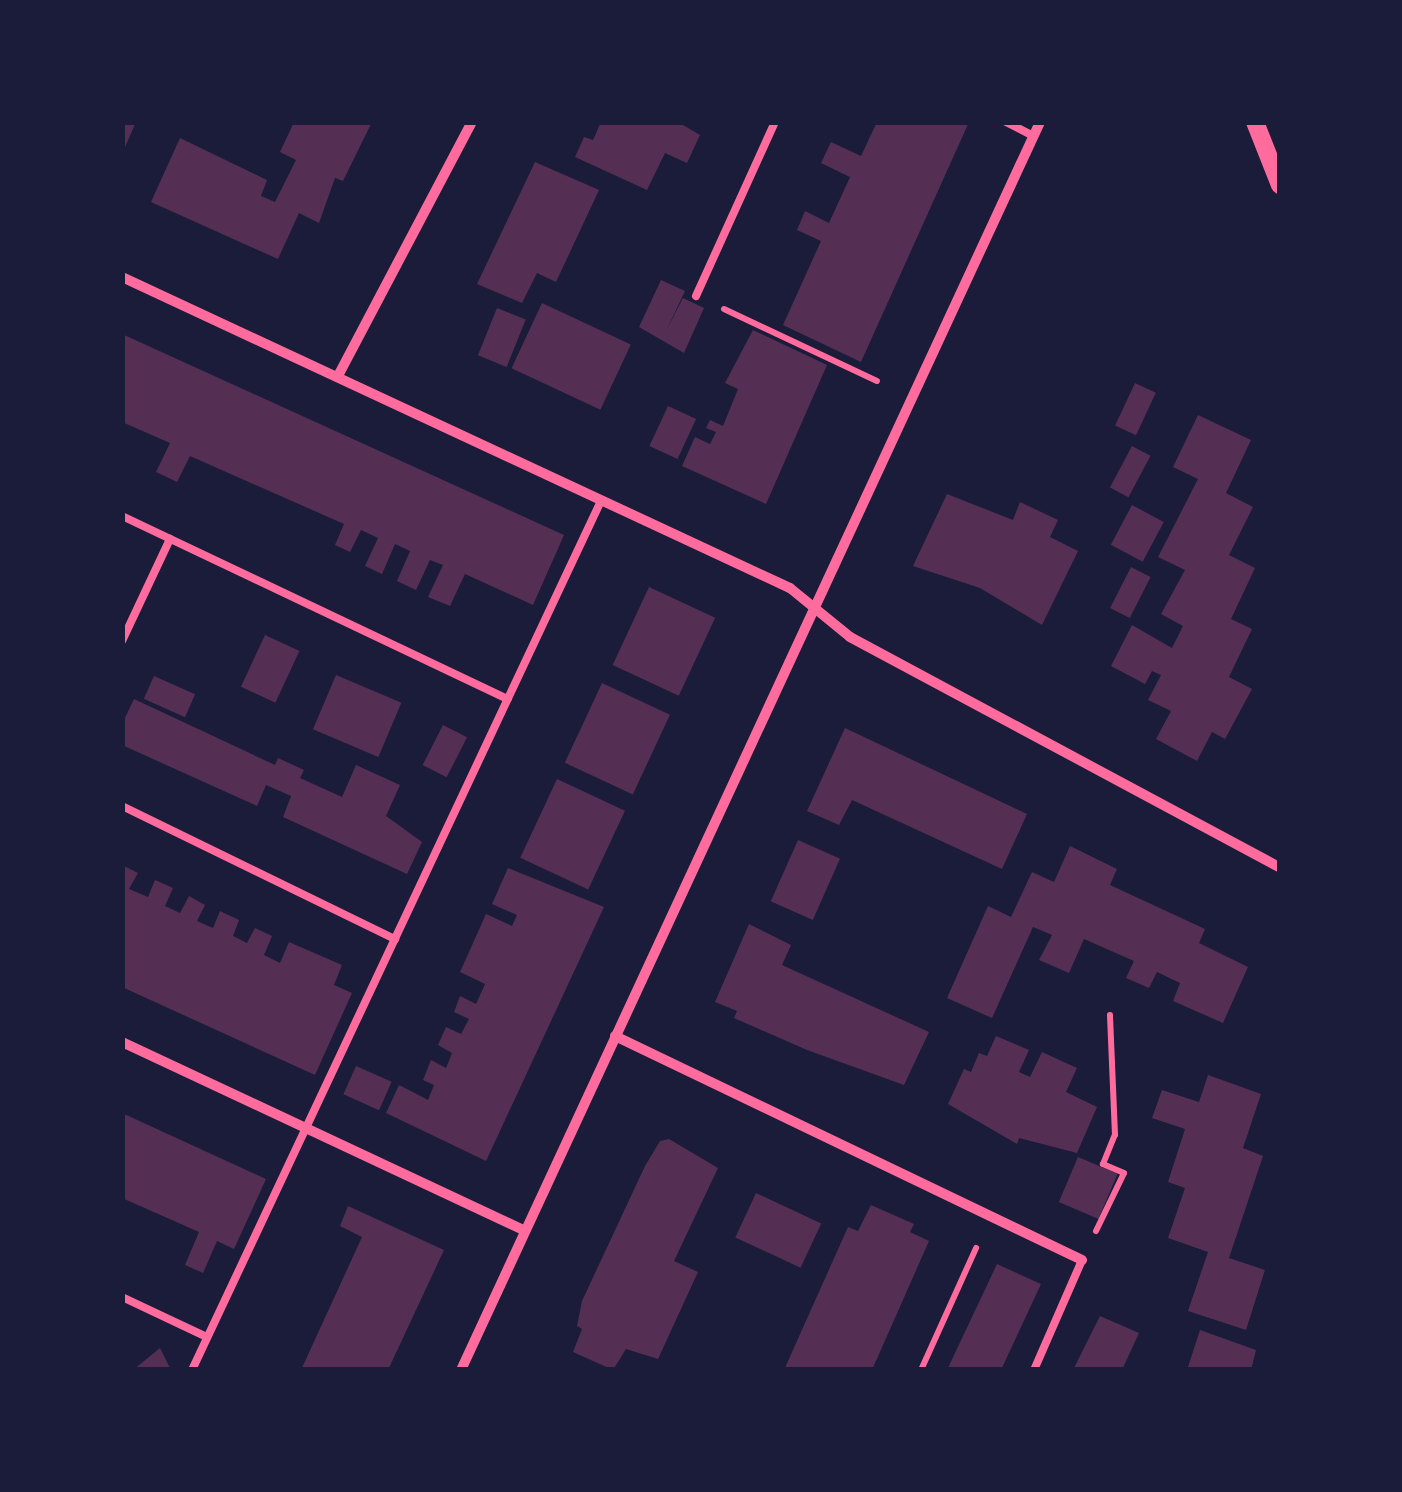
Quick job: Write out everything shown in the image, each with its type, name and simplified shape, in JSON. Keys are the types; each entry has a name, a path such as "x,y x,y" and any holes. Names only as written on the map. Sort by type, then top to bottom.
{"street":[{"path":"339,374 472,122"},
{"path":"461,1370 1040,122"},
{"path":"1254,122 1280,186"},
{"path":"122,277 339,374 790,588 850,637 1280,868"},
{"path":"615,1036 1082,1260"},
{"path":"122,1042 525,1231"}],"lane":[{"path":"696,296 775,122"},
{"path":"1006,122 1034,136"},
{"path":"192,1370 602,501"},
{"path":"122,516 508,699"},
{"path":"122,641 170,539"},
{"path":"122,806 395,938"},
{"path":"1034,1370 1082,1260"},
{"path":"122,1297 207,1336"}],"path":[{"path":"696,296 877,381"},
{"path":"1082,1260 1124,1174 1103,1164 1115,1135 1110,1015"},
{"path":"921,1370 980,1238"}],"building":[{"path":"122,122 136,122 122,154"},
{"path":"294,122 372,122 343,181 335,178 319,223 299,213 278,259 151,202 180,138 267,180 261,196 275,202 296,160 280,152"},
{"path":"601,122 678,122 700,135 687,163 665,153 647,190 575,157 584,137 593,140"},
{"path":"877,122 969,122 861,362 783,325 821,241 797,230 805,211 829,223 850,177 821,163 831,142 861,156"},
{"path":"535,162 599,190 556,282 537,273 522,303 477,284"},
{"path":"661,280 685,291 666,331 683,298 704,308 684,353 639,327"},
{"path":"542,303 631,344 600,410 512,368"},
{"path":"497,308 526,320 507,367 478,355"},
{"path":"753,330 827,365 766,504 682,466 695,437 710,444 716,432 706,428 710,420 723,426 738,389 725,383"},
{"path":"122,334 564,535 533,605 465,574 450,606 428,597 443,565 430,560 416,590 397,581 410,551 395,544 382,574 365,566 378,538 361,530 350,552 335,545 344,524 190,456 177,482 156,472 170,443 122,422"},
{"path":"1135,383 1156,393 1136,435 1115,426"},
{"path":"668,406 696,419 678,459 649,446"},
{"path":"1198,415 1251,440 1226,493 1253,507 1229,555 1255,568 1231,619 1252,629 1229,677 1252,689 1225,739 1212,732 1197,761 1156,739 1171,711 1148,700 1161,675 1152,671 1145,684 1111,666 1132,625 1172,648 1183,626 1161,614 1185,570 1158,557 1198,479 1173,467"},
{"path":"1132,446 1151,456 1128,497 1110,487"},
{"path":"947,494 1013,520 1020,502 1058,520 1050,537 1078,551 1042,625 980,588 913,566"},
{"path":"1132,505 1164,522 1143,562 1111,545"},
{"path":"1131,567 1151,577 1130,618 1110,608"},
{"path":"649,587 715,618 679,696 613,665"},
{"path":"265,635 299,651 275,703 241,687"},
{"path":"336,675 401,703 378,757 313,729"},
{"path":"154,676 195,694 185,717 144,699"},
{"path":"602,683 670,715 633,794 565,763"},
{"path":"134,699 275,765 278,758 304,770 300,778 342,797 356,765 400,785 386,816 422,842 407,874 283,817 291,796 266,785 257,806 122,745 122,724"},
{"path":"443,725 467,737 447,777 423,765"},
{"path":"845,728 1027,814 1002,869 852,800 839,825 807,811"},
{"path":"557,779 625,811 588,890 520,858"},
{"path":"798,840 840,859 813,920 771,901"},
{"path":"1070,846 1117,869 1110,885 1205,929 1199,943 1248,967 1223,1023 1173,1001 1180,983 1157,972 1149,988 1126,978 1134,961 1084,939 1069,973 1039,960 1052,935 1033,927 992,1018 947,998 988,906 1011,917 1032,872 1054,882"},
{"path":"122,865 138,873 129,889 148,897 155,880 173,888 165,906 180,913 189,896 205,905 197,921 213,928 220,911 239,920 233,936 247,943 255,928 272,936 264,955 280,963 289,942 342,965 334,985 352,993 315,1075 122,987"},
{"path":"508,868 604,907 486,1161 386,1113 399,1085 428,1100 434,1085 423,1080 431,1060 446,1068 452,1053 438,1045 446,1027 461,1034 469,1019 454,1012 460,996 476,1004 485,984 460,972 486,914 512,926 517,915 492,904"},
{"path":"749,924 791,945 782,965 929,1032 904,1085 807,1050 734,1018 737,1011 715,1002"},
{"path":"996,1036 1029,1050 1019,1072 1030,1077 1042,1052 1077,1068 1066,1092 1097,1107 1077,1153 1019,1138 1017,1144 948,1104 964,1069 971,1072 979,1053 987,1056"},
{"path":"356,1066 392,1082 379,1110 343,1094"},
{"path":"1208,1075 1261,1094 1243,1148 1263,1156 1229,1258 1265,1270 1246,1330 1188,1311 1208,1252 1168,1238 1185,1188 1168,1182 1185,1129 1152,1118 1162,1090 1199,1102"},
{"path":"122,1113 266,1179 234,1249 217,1241 203,1273 185,1265 199,1232 122,1198"},
{"path":"669,1139 718,1168 674,1261 698,1272 658,1359 626,1349 613,1370 573,1352 582,1329 577,1326 582,1301 645,1166 660,1141"},
{"path":"1078,1157 1118,1174 1098,1219 1059,1202"},
{"path":"756,1193 821,1223 801,1268 735,1237"},
{"path":"871,1205 914,1224 910,1232 929,1241 872,1370 784,1370 848,1227 858,1231"},
{"path":"348,1206 444,1250 388,1370 301,1370 362,1237 340,1226"},
{"path":"997,1264 1041,1284 1001,1370 947,1370"},
{"path":"1100,1316 1139,1333 1122,1370 1073,1370"},
{"path":"1200,1330 1256,1350 1251,1370 1187,1370"},
{"path":"160,1348 171,1370 133,1370"}]}
